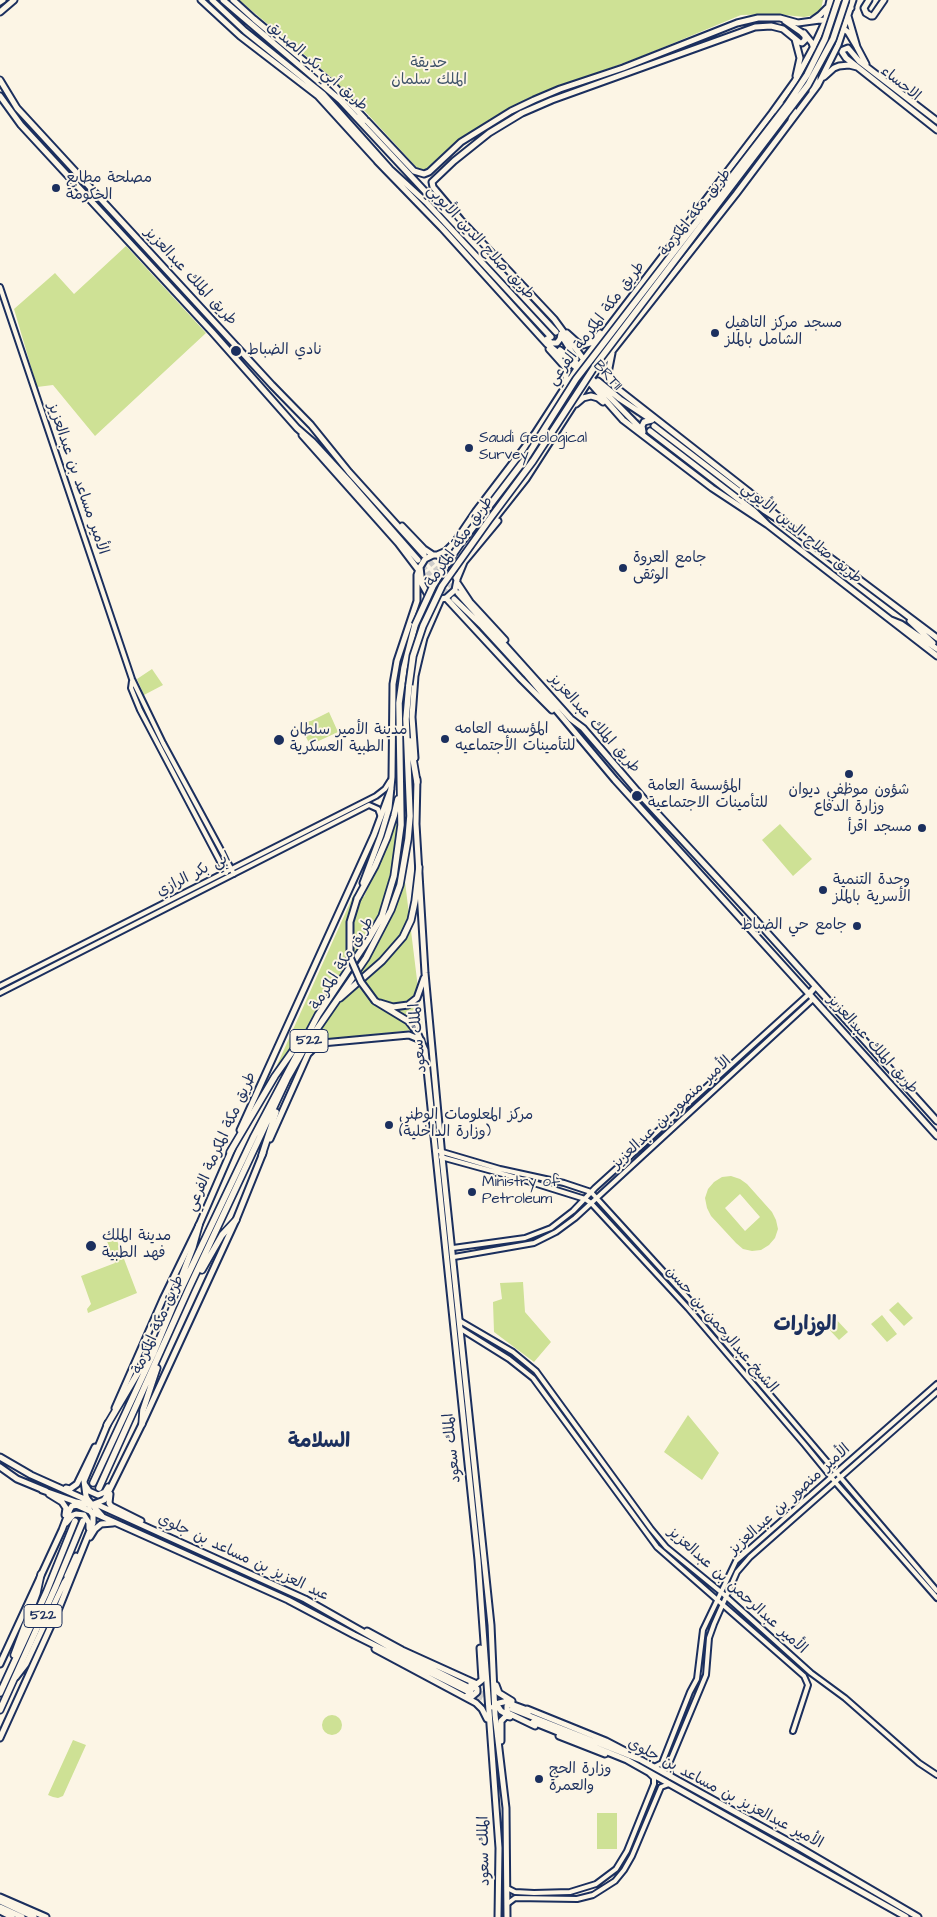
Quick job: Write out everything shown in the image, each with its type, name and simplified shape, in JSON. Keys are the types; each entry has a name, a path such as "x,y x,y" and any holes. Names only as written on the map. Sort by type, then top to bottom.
{"highway":[{"name":"طريق مكة المكرمة","path":"93,1483 154,1352 174,1304 254,1136 318,1015 382,916 394,876 401,825 399,703 404,668 415,625 433,586 461,544 526,458 576,379 787,105 807,75 819,51 830,26 838,0"},
{"name":"طريق مكة المكرمة","path":"99,1488 189,1288 287,1079 334,1002 366,958 391,910 400,885 410,816 406,719 413,656 442,586 465,552 533,462 597,363 808,85 833,39 846,0"},
{"path":"461,544 473,521 525,453 534,435"},
{"path":"406,719 417,782"},
{"path":"358,899 375,866 386,838 394,816 400,787"},
{"path":"334,1002 382,962 403,937 411,920 419,867"},
{"path":"230,1152 275,1076 334,992"},
{"path":"262,1155 287,1079"},
{"path":"189,1288 222,1235 236,1220"},
{"path":"174,1304 176,1291 193,1247 199,1225"},
{"path":"107,1425 159,1337"},
{"path":"142,1424 143,1410 159,1362 159,1356"},
{"name":"522","path":"0,1692 46,1593 75,1521"},
{"name":"522","path":"0,1710 83,1522"},
{"path":"0,1692 37,1593 41,1574"}],"main road":[{"path":"0,13 3,7 14,0"},
{"name":"طريق صلاح الدين الأيوبي","path":"201,0 240,36 318,96 377,161 390,169"},
{"name":"طريق أبي بكر الصديق","path":"212,0 245,31 323,94 350,123"},
{"name":"طريق أبي بكر الصديق","path":"223,0 319,81 357,117 392,156"},
{"path":"233,0 254,20 333,85 414,171 422,174 428,173 461,142 489,124 534,100 737,23 758,18 776,18 798,23 810,21 831,22 844,29 866,64"},
{"path":"831,0 834,10 845,13 851,8"},
{"name":"طريق مكة المكرمة الفرعي","path":"435,555 451,547 534,435 580,364 795,81 825,21 831,0"},
{"name":"طريق مكة المكرمة الفرعي","path":"526,479 591,379 666,285 818,85 838,45 853,0"},
{"path":"869,0 864,8 870,16 873,16 884,0"},
{"path":"810,21 828,9"},
{"name":"الاحساء","path":"828,9 838,45 846,58 937,130"},
{"path":"848,16 857,47"},
{"path":"776,18 807,36 813,48 816,67 811,94"},
{"path":"613,321 592,342 583,345 576,341 538,304 460,219 432,185 436,177 489,133 522,113 552,100 755,27 771,26 783,29 802,43 805,40 805,36 801,32"},
{"path":"795,39 800,58 795,81"},
{"path":"842,52 845,47 848,48 860,61 937,121"},
{"path":"660,53 663,60"},
{"path":"818,85 834,68 844,65 858,67"},
{"name":"طريق الملك عبدالعزيز","path":"0,80 17,108 311,425 424,555"},
{"name":"طريق الملك عبدالعزيز","path":"0,96 22,125 213,333 297,428 336,467 418,560"},
{"path":"772,113 784,105 790,106 794,111 789,125"},
{"path":"357,117 367,122"},
{"path":"350,123 353,134"},
{"name":"طريق صلاح الدين الأيوبي","path":"350,123 390,169 427,203 556,335"},
{"name":"طريق صلاح الدين الأيوبي","path":"392,148 398,162"},
{"path":"447,155 448,160 454,161"},
{"name":"طريق صلاح الدين الأيوبي","path":"392,156 556,335"},
{"path":"377,161 442,228 524,319 549,343 580,364 591,379"},
{"path":"421,186 460,219"},
{"path":"538,304 558,341 549,343"},
{"path":"554,319 580,364 620,416"},
{"path":"613,321 608,334 610,339 616,342 622,338"},
{"name":"BRT11","path":"556,335 580,364"},
{"path":"549,343 550,350 566,368 568,375 564,387"},
{"path":"614,348 608,367 611,382 621,392 772,510 791,528"},
{"name":"BRT11","path":"591,379 650,419"},
{"name":"BRT11","path":"591,379 652,442"},
{"path":"569,412 583,398 591,396 598,398 712,488 768,525"},
{"path":"642,430 642,424 650,419 660,421"},
{"path":"311,425 424,549 449,563 457,582 470,602 583,728"},
{"path":"297,428 308,444 398,543 419,570 427,593 435,598 444,598 576,735"},
{"name":"طريق صلاح الدين الأيوبي","path":"937,638 791,528 765,512 652,428 754,511 768,525 937,656"},
{"path":"465,552 492,524 526,479"},
{"path":"417,782 413,702 415,676 424,638 444,598 455,590 464,562 487,536 526,485 526,479"},
{"path":"425,971 422,987 417,998 408,1005 393,1007 375,1001 361,982 350,957 350,922 386,821 392,777 393,684 397,661 417,601 417,575 425,559 435,555"},
{"name":"طريق الملك عبدالعزيز","path":"458,593 572,719 583,728 644,799 937,1121"},
{"name":"طريق الملك عبدالعزيز","path":"454,598 526,674 576,735 937,1136"},
{"path":"901,611 937,648"},
{"path":"406,634 421,614 425,614 429,618 429,628"},
{"path":"888,619 902,624 937,648"},
{"name":"الملك سعود","path":"417,782 416,824 425,971 442,1155 491,1625 494,1705 506,1808 507,1917"},
{"name":"طريق مكة المكرمة الفرعي","path":"0,1738 59,1608 93,1523 93,1515 88,1505 84,1481 107,1425 163,1299 199,1225 381,817 391,789"},
{"name":"طريق الملك عبدالعزيز","path":"807,992 813,986"},
{"name":"الملك سعود","path":"375,1001 408,1021 417,1032 425,1050 478,1560 488,1721 493,1760 499,1848 498,1917"},
{"path":"0,1664 70,1509 72,1506 88,1505 104,1500 123,1464 236,1220 262,1155 308,1054 322,1043 409,1035 420,1040"},
{"path":"101,1440 86,1482 88,1491 100,1495 105,1492 123,1464"},
{"path":"60,1488 70,1488 77,1484 92,1451 101,1440"},
{"name":"عبد العزيز بن مساعد بن جلوي","path":"0,1457 17,1468 71,1492 102,1516 288,1600 354,1635 472,1691 400,1653 305,1598 114,1512 88,1505"},
{"path":"123,1464 109,1498 109,1503 114,1508 157,1528 164,1534"},
{"path":"0,1467 16,1479 42,1490 88,1505"},
{"path":"42,1490 60,1501 66,1508 62,1530"},
{"path":"13,1682 26,1664 90,1523 84,1515 72,1515 62,1530"},
{"path":"80,1555 98,1526 109,1522 121,1524"},
{"path":"64,1583 76,1564"},
{"path":"333,1613 479,1687 487,1699 504,1714 649,1772"},
{"path":"455,1675 476,1684 482,1680 481,1616"},
{"path":"354,1635 384,1654 470,1698 476,1694 477,1689 474,1686 455,1675"},
{"path":"494,1680 499,1693 530,1711"},
{"path":"448,1687 476,1703 482,1709 488,1721"},
{"path":"487,1687 494,1705"},
{"path":"488,1721 490,1710 494,1705 508,1701 530,1711"},
{"path":"520,1720 506,1710 510,1704 606,1741 641,1760"},
{"name":"الأمير عبدالعزيز بن مساعد بن جلوي","path":"906,1917 627,1760 548,1728 511,1710 641,1760 795,1845 918,1917"},
{"path":"500,1750 501,1721 503,1718 506,1716 520,1720"},
{"path":"0,1899 34,1917"},
{"path":"0,1899 46,1917"},
{"path":"0,1907 22,1917"},
{"path":"0,1912 12,1917"}],"street":[{"name":"الأمير مساعد بن عبدالعزيز","path":"0,287 132,679 131,688 140,710 167,755"},
{"path":"167,755 234,874"},
{"path":"167,755 228,877"},
{"name":"ابي بكر الرازي","path":"0,986 376,796 384,789 392,777"},
{"name":"ابي بكر الرازي","path":"0,993 369,805 378,809 381,817"},
{"name":"الأمير منصور بن عبدالعزيز","path":"453,1248 525,1238 551,1228 573,1211 591,1192 763,1036 807,992"},
{"name":"الأمير منصور بن عبدالعزيز","path":"454,1257 534,1243 556,1232 575,1218 813,999"},
{"path":"763,1036 768,1041"},
{"path":"734,1062 738,1068"},
{"path":"436,1153 564,1183 591,1192"},
{"name":"الشيخ عبدالرحمن بن حسن","path":"442,1155 584,1199 591,1203 666,1283 806,1445 831,1478 937,1598"},
{"name":"الشيخ عبدالرحمن بن حسن","path":"591,1192 670,1279 937,1591"},
{"path":"666,1283 670,1279"},
{"name":"الأمير عبدالرحمن بن عبدالعزيز","path":"460,1320 513,1352 536,1371 666,1547 721,1592 811,1673 845,1698 919,1764 937,1775"},
{"name":"الأمير عبدالرحمن بن عبدالعزيز","path":"461,1329 509,1359 533,1378 657,1547 808,1681 806,1693 793,1731"},
{"path":"472,1336 472,1331 475,1330"},
{"name":"الأمير منصور بن عبدالعزيز","path":"654,1767 662,1763 697,1679 703,1630 730,1574 741,1556 937,1384"},
{"name":"الأمير منصور بن عبدالعزيز","path":"671,1777 668,1766 706,1675 709,1638 738,1572 750,1557 937,1392"},
{"path":"550,1402 556,1398"},
{"path":"507,1888 515,1892 570,1892 596,1884 616,1869 627,1851 654,1784 654,1778 649,1772"},
{"path":"507,1904 515,1898 577,1899 594,1895 615,1880 624,1870 632,1856 661,1787 671,1784"},
{"path":"649,1794 654,1788 657,1789 657,1797"},
{"path":"528,1899 517,1895 534,1893"}],"green space":[{"name":"حديقة الملك سلمان","path":"239,0 823,0 821,9 815,15 804,17 776,14 741,15 640,57 528,98 487,121 422,172 330,76"},
{"path":"126,246 206,333 95,436 53,385 37,387 14,309 55,273 74,294"},
{"path":"152,669 163,685 144,695 137,679"},
{"path":"329,712 338,732 310,745 299,723 311,721"},
{"path":"397,816 423,1029 319,1040 273,1074 354,894 364,897"},
{"path":"780,824 812,859 793,876 762,840"},
{"path":"731,1176 740,1179 747,1184 772,1212 778,1229 775,1238 761,1250 743,1249 711,1216 705,1198 708,1189 722,1177","holes":["740,1194 760,1217 745,1231 725,1208"]},
{"path":"113,1230 137,1293 88,1313 87,1309 91,1304 81,1276 115,1263 104,1233"},
{"path":"523,1282 525,1312 551,1342 534,1362 494,1332 493,1302 502,1299 500,1283"},
{"path":"898,1302 913,1318 904,1326 889,1310"},
{"path":"882,1315 897,1334 887,1342 871,1324"},
{"path":"833,1316 848,1332 839,1340 824,1324"},
{"path":"688,1415 719,1453 702,1480 664,1452"},
{"path":"332,1715 339,1718 342,1725 339,1732 332,1735 325,1732 322,1725 325,1718"},
{"path":"73,1740 86,1745 63,1796 58,1798 48,1795"},
{"path":"597,1813 617,1813 617,1849 597,1849"}],"tunnel":[{"path":"551,337 566,353"},
{"path":"616,398 654,426"},
{"path":"631,416 650,431"},
{"path":"425,556 457,593"},
{"path":"418,560 434,580 454,599"},
{"path":"89,1508 98,1489"},
{"path":"474,1690 491,1697"},
{"path":"471,1693 509,1711"}],"place":[{"name":"مصلحة مطابع الحكومة","path":"56,188"},
{"name":"مسجد مركز التاهيل الشامل بالملز","path":"715,333"},
{"name":"نادي الضباط","path":"236,351"},
{"name":"Saudi Geological Survey","path":"469,448"},
{"name":"جامع العروة الوثقى","path":"623,568"},
{"name":"المؤسسه العامه للتأمينات الأجتماعيه","path":"445,739"},
{"name":"مدينة الأمير سلطان الطبية العسكرية","path":"279,740"},
{"name":"شؤون موظفي ديوان وزارة الدفاع","path":"849,774"},
{"name":"المؤسسة العامة للتأمينات الاجتماعية","path":"637,796"},
{"name":"مسجد اقرأ","path":"922,828"},
{"name":"وحدة التنمية الأسرية بالملز","path":"823,890"},
{"name":"جامع حي الضباط","path":"857,926"},
{"name":"مركز المعلومات الوطني (وزارة الداخلية)","path":"389,1125"},
{"name":"Ministry of Petroleum","path":"472,1192"},
{"name":"مدينة الملك فهد الطبية","path":"91,1246"},
{"name":"وزارة الحج والعمرة","path":"539,1779"}],"district":[{"name":"الوزارات","path":"805,1326"},
{"name":"السلامة","path":"319,1443"}]}
